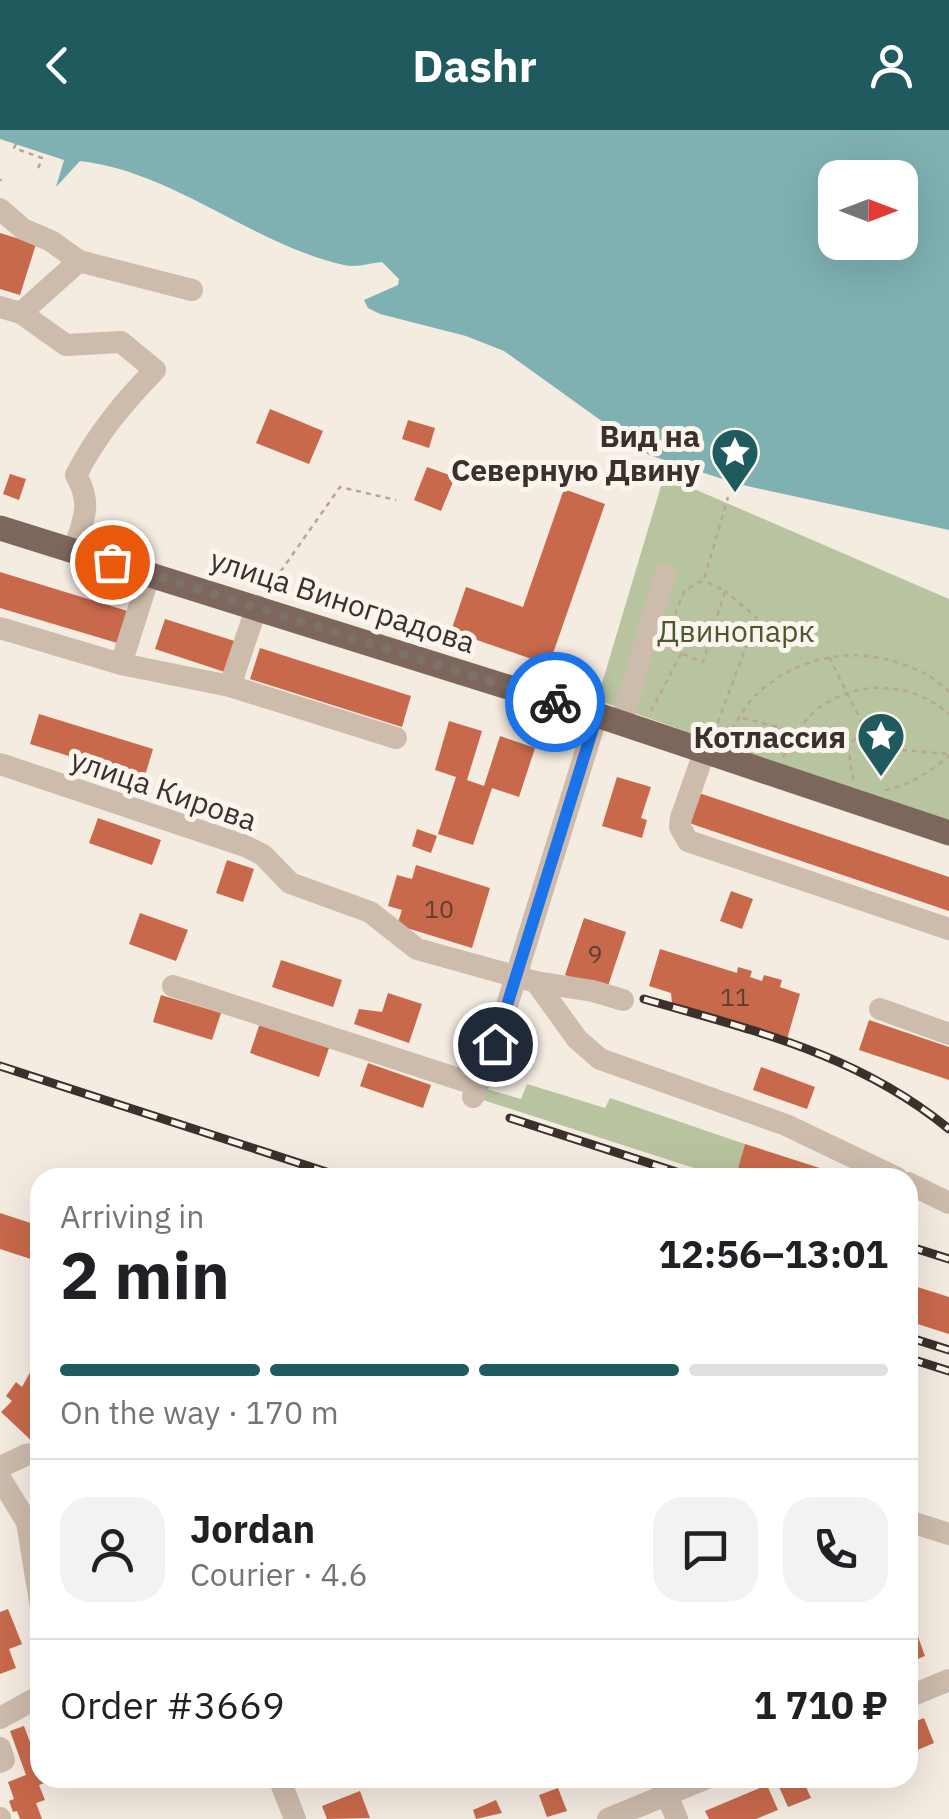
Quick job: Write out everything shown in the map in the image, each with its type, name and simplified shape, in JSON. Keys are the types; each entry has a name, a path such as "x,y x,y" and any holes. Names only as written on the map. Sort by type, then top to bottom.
{"main road":[{"name":"улица Виноградова","path":"0,528 609,719 715,741 949,834"}],"street":[{"path":"0,209 23,230 51,241 78,261 192,290"},
{"path":"74,550 87,508 85,490 76,476 92,445 122,405 156,370 121,342 66,345 11,310 78,261"},
{"path":"122,664 150,573"},
{"path":"173,986 475,1091 526,979 609,719 666,574"},
{"path":"230,686 257,606"},
{"path":"0,628 122,664 230,686 396,738"},
{"path":"715,741 681,818 680,827 688,841 949,929"},
{"name":"улица Кирова","path":"0,764 246,846 263,855 290,883 382,918 406,943 418,948 526,979 623,1000"},
{"path":"526,979 577,1039 600,1058 786,1126 876,1168"},
{"path":"880,1008 949,1034"},
{"path":"918,1187 949,1203"},
{"path":"0,1468 30,1453"},
{"path":"0,1478 27,1522 30,1540"},
{"path":"918,1524 949,1534"},
{"path":"918,1693 949,1680"},
{"path":"0,1718 30,1702"},
{"path":"0,1748 4,1760 0,1762"},
{"path":"283,1788 295,1819"},
{"path":"608,1819 660,1788"},
{"path":"664,1788 677,1819"}],"path":[{"path":"16,144 14,148 42,158 38,169"},
{"path":"257,606 340,487 396,500"},
{"path":"670,626 685,590 704,580 728,498"},
{"path":"704,580 757,618 715,741"},
{"path":"662,644 703,662 725,592"},
{"path":"650,713 681,654"},
{"path":"715,741 740,718 751,700 786,672 829,656 874,655 949,684"},
{"path":"829,656 866,732"},
{"path":"938,680 949,692"},
{"path":"783,758 796,732 818,708 847,693 875,686 906,690 934,702 949,714"},
{"path":"740,718 848,746"},
{"path":"854,784 848,746 857,735 866,732 880,728 885,731 890,738 889,749 949,756"},
{"path":"874,791 894,789 932,770 949,756"}],"green space":[{"name":"Двинопарк","path":"664,476 949,599 949,824 597,700"},
{"path":"527,1084 605,1108 610,1098 745,1144 738,1168 694,1168 480,1099 483,1088 521,1099"}],"water":[{"path":"0,130 949,130 949,530 738,484 649,455 504,351 368,308 364,300 398,285 399,279 382,262 349,266 310,255 181,193 115,168 80,161 56,187 64,160 0,139"}],"building":[{"path":"0,233 36,244 20,295 0,289"},
{"path":"270,409 323,431 309,464 256,443"},
{"path":"408,420 435,428 429,448 402,439"},
{"path":"427,467 455,477 441,511 414,500"},
{"path":"10,474 26,479 19,500 3,494"},
{"path":"564,489 605,504 549,665 451,631 466,587 523,607"},
{"path":"0,572 134,613 124,645 0,608"},
{"path":"165,619 244,644 234,675 155,649"},
{"path":"260,648 411,696 402,727 250,679"},
{"path":"39,714 153,749 144,779 30,744"},
{"path":"449,721 482,731 467,780 484,786 500,736 535,748 519,797 492,788 473,845 438,834 456,777 435,770"},
{"path":"617,777 651,787 641,818 647,820 642,838 602,826"},
{"path":"699,793 949,877 949,911 689,823"},
{"path":"98,818 161,840 152,865 89,843"},
{"path":"417,829 437,836 431,853 412,846"},
{"path":"227,860 254,869 243,902 216,893"},
{"path":"416,865 490,888 472,948 397,925 402,910 388,906 397,875 412,879"},
{"path":"731,891 753,899 742,929 720,921"},
{"path":"140,913 188,930 176,961 129,944"},
{"path":"584,918 626,932 607,989 565,975"},
{"path":"660,949 737,973 738,967 752,971 750,977 762,981 764,975 782,980 780,987 800,994 787,1039 672,1004 671,993 649,986"},
{"path":"281,960 342,980 333,1007 272,987"},
{"path":"388,993 422,1004 409,1043 354,1024 359,1009 382,1012"},
{"path":"161,995 221,1013 212,1040 153,1022"},
{"path":"869,1020 949,1047 949,1080 859,1050"},
{"path":"260,1023 329,1048 319,1077 250,1053"},
{"path":"368,1063 431,1085 423,1108 360,1086"},
{"path":"761,1067 815,1087 807,1109 753,1090"},
{"path":"745,1144 820,1168 738,1168"},
{"path":"0,1213 30,1223 30,1259 0,1249"},
{"path":"918,1287 949,1297 949,1334 918,1324"},
{"path":"30,1372 30,1439 1,1412 12,1401 6,1396 16,1382 22,1387"},
{"path":"8,1609 22,1644 9,1649 16,1668 0,1674 0,1612"},
{"path":"918,1637 925,1656 918,1659"},
{"path":"924,1718 934,1743 918,1750 918,1720"},
{"path":"24,1726 30,1742 30,1788 40,1788 45,1800 36,1803 42,1819 20,1819 9,1801 14,1799 8,1782 26,1775 10,1731"},
{"path":"558,1788 567,1811 547,1817 539,1795"},
{"path":"760,1788 768,1788 778,1810 756,1819 709,1819 705,1811"},
{"path":"780,1788 806,1788 811,1798 788,1807"},
{"path":"360,1791 370,1818 327,1819 322,1806"},
{"path":"496,1800 502,1813 476,1819 473,1810"}],"railway":[{"path":"644,999 765,1034 842,1063 914,1103 949,1129"},
{"path":"0,1066 314,1168"},
{"path":"510,1118 664,1168"},
{"path":"918,1249 949,1259"},
{"path":"918,1340 949,1350"},
{"path":"918,1361 949,1371"}],"way so far":[{"path":"112,562 555,702"}],"place":[{"name":"Вид на Северную Двину","path":"735,494"},
{"name":"Котлассия","path":"881,778"}],"route":[{"path":"495,1044 597,715 555,702"}]}
